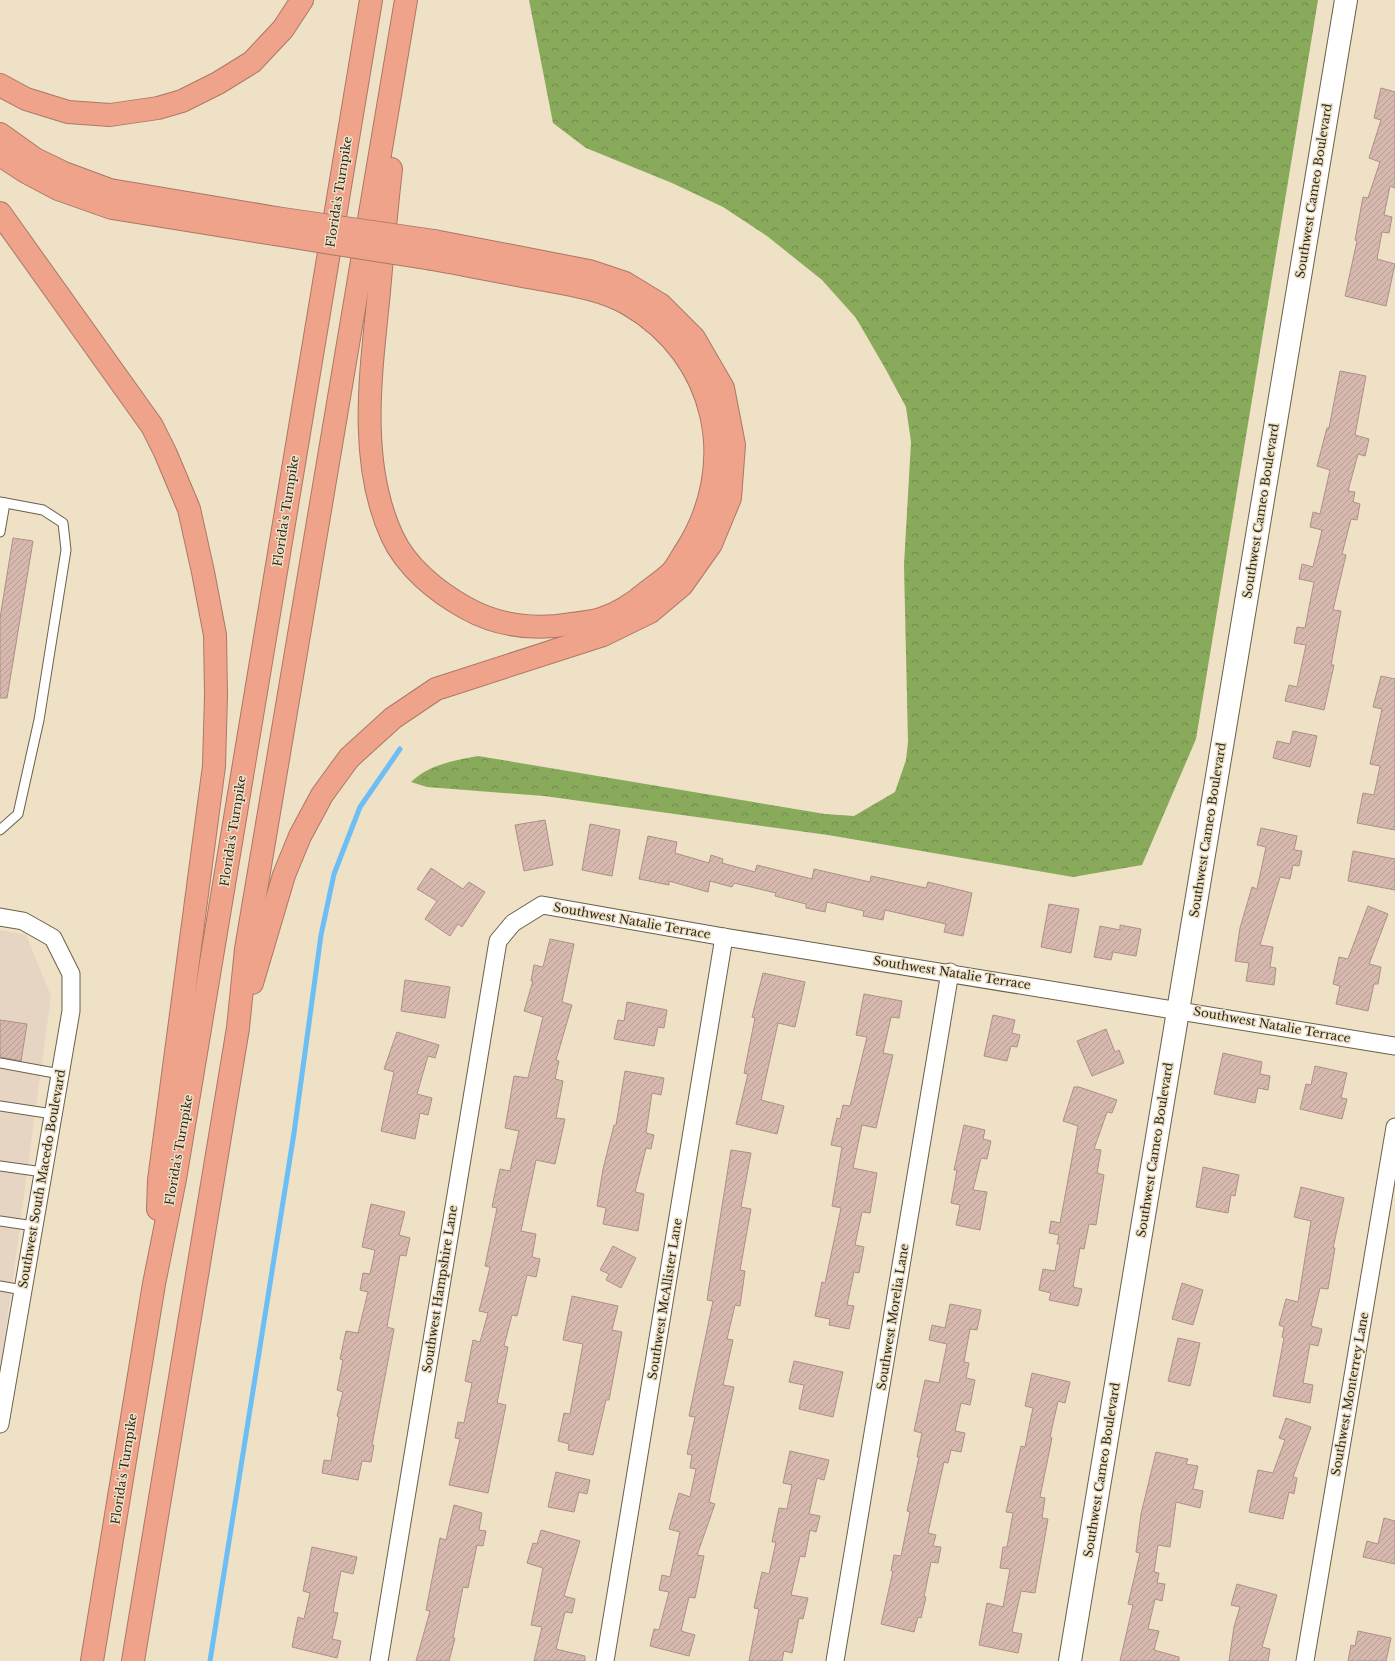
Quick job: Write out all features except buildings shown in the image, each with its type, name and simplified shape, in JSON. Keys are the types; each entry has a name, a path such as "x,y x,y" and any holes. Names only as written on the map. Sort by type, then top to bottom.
{"highway":[{"path":"0,84 26,100 68,112 110,115 158,108 182,101 218,83 252,62 283,29 302,0"},
{"name":"Florida's Turnpike","path":"92,1661 154,1284 175,1179 371,0"},
{"path":"407,0 372,360 371,391 372,470 393,539 415,570 449,598 480,616 513,625 552,627 600,620 632,604 672,572 696,535 712,494 717,449 710,408 688,358 653,322 626,303 587,288 433,250"},
{"path":"133,1661 238,1028 246,949 407,0"},
{"path":"0,134 35,159 64,173 110,190 275,226"},
{"path":"0,155 58,190 112,208 275,226 433,250 589,271 625,283 661,305 694,338 723,388 734,445 730,498 711,544 682,586 650,612 603,635 436,689 393,718 349,758 322,795 300,836 284,875 238,1028"},
{"path":"0,213 152,426 165,452 189,509 215,635 216,695 214,766 159,1180 154,1284"}],"street":[{"name":"Southwest Cameo Boulevard","path":"1070,1661 1346,0"},
{"name":"Southwest Natalie Terrace","path":"514,923 542,905 724,937 950,972 1395,1046"},
{"name":"Southwest South Macedo Boulevard","path":"0,917 23,921 53,938 71,974 71,1011 0,1424"},
{"name":"Southwest Hampshire Lane","path":"379,1661 498,942 514,923"},
{"name":"Southwest McAllister Lane","path":"605,1661 724,937"},
{"name":"Southwest Morelia Lane","path":"835,1661 950,972"},
{"name":"Southwest Monterrey Lane","path":"1305,1661 1395,1127"}],"lane":[{"path":"0,532 2,503 42,510 63,523 66,550 39,720 18,814 0,830"},
{"path":"0,1064 60,1074"},
{"path":"0,1106 53,1114"},
{"path":"0,1166 43,1172"},
{"path":"0,1221 34,1226"},
{"path":"0,1286 23,1290"}],"shaded area":[{"path":"0,930 26,935 51,996 0,1373"}],"green space":[{"path":"529,0 1318,0 1196,739 1142,865 1073,877 828,835 544,796 427,787 411,782 418,776 434,767 478,756 825,814 854,816 895,792 906,760 908,742 904,565 911,442 906,407 856,318 822,280 767,236 723,207 672,183 586,148 553,123"}],"waterway":[{"path":"210,1661 294,1133 321,935 334,874 360,807 400,749"}]}
